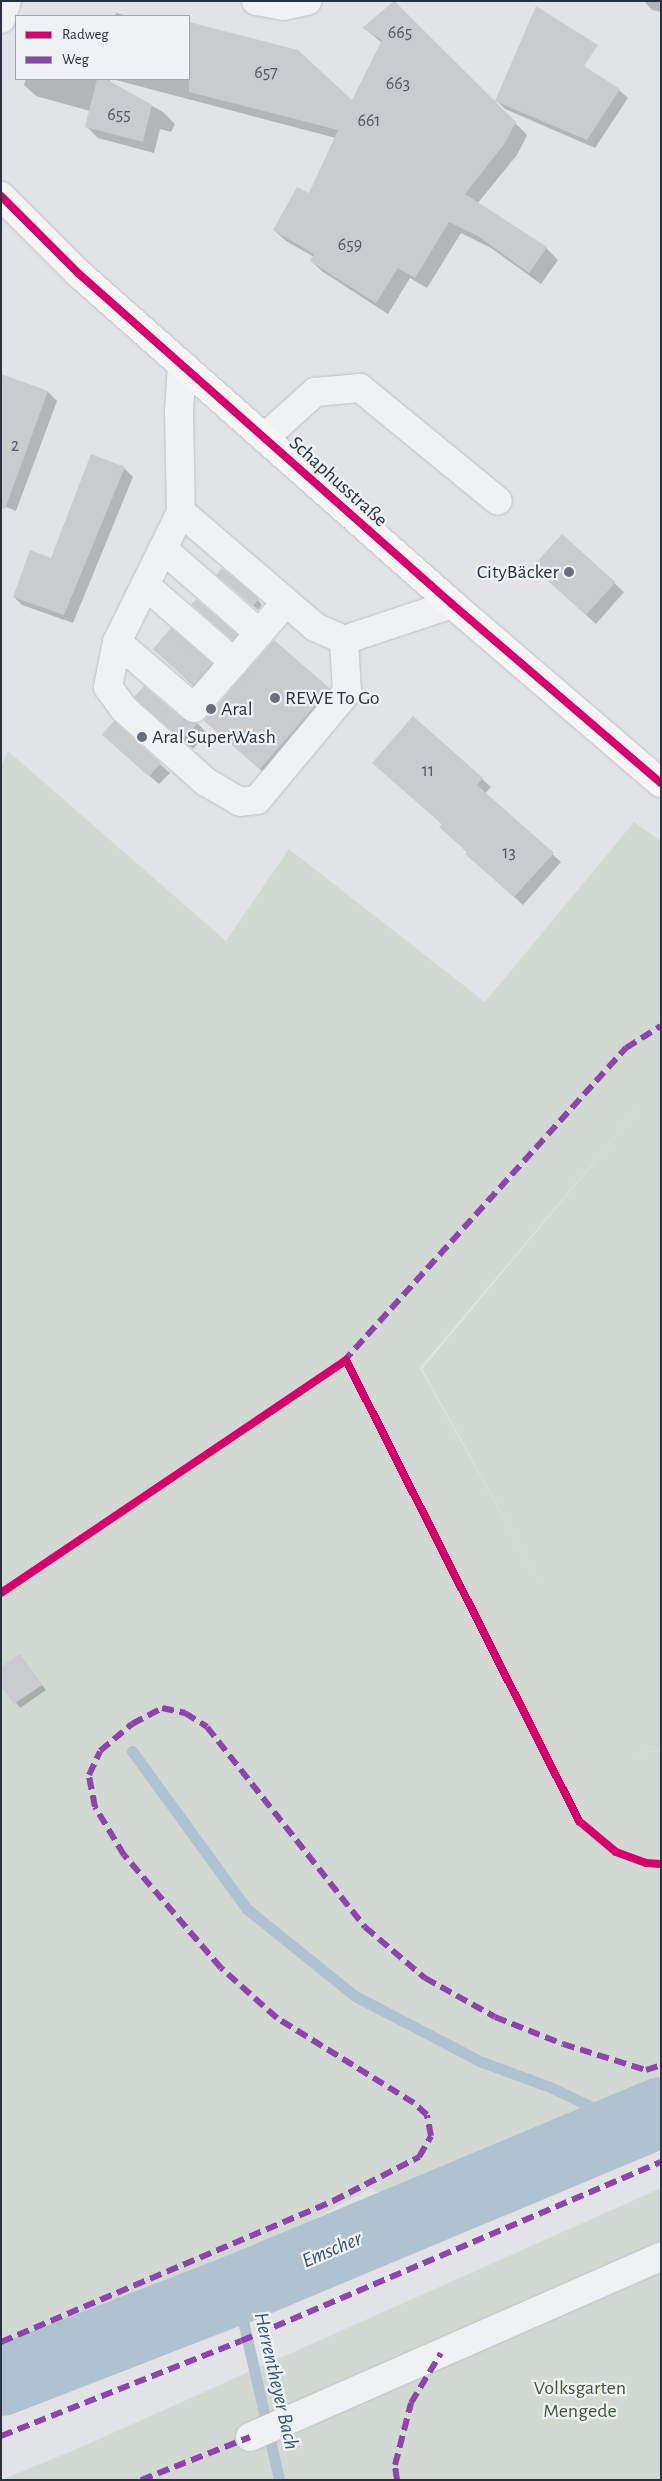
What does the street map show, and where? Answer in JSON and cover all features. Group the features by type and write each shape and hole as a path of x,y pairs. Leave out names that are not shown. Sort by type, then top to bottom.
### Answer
{"main road":[{"name":"Schaphusstraße","path":"1,196 78,273 182,366 452,604 661,783"}],"street":[{"path":"1,19 7,1"},
{"path":"256,1 283,6 308,1"},
{"path":"182,366 181,512 117,642 108,687 124,709 206,782 240,802 257,800 347,692 344,640"},
{"path":"264,438 315,392 360,388 498,501"},
{"path":"181,512 315,627 344,640 452,604"},
{"path":"163,550 259,633"},
{"path":"145,585 234,662"},
{"path":"117,642 194,708 286,602"},
{"path":"250,2437 661,2257"}],"green space":[{"path":"8,751 226,941 289,849 485,1002 634,822 661,841 661,1750 634,1753 661,1751 661,2092 401,2209 371,2188 234,2262 1,2344 1,767","holes":["642,1105 422,1369 544,1590 420,1368"]},
{"name":"Volksgarten Mengede","path":"661,2188 661,2480 1,2480 72,2451"}],"building":[{"path":"394,1 516,122 505,143 465,194 547,247 529,273 478,236 449,222 415,278 398,268 376,303 310,261 314,254 273,230 297,187 309,193 338,130 189,92 190,22 298,50 352,100 382,40 362,28"},
{"path":"536,6 598,45 584,66 620,89 587,140 495,101"},
{"path":"97,80 108,80 152,105 143,142 85,127"},
{"path":"1,374 48,391 5,509 1,508"},
{"path":"91,454 125,467 64,615 13,597 30,550 51,558"},
{"path":"562,534 616,582 586,615 533,567"},
{"path":"222,568 259,599 253,606 216,575"},
{"path":"196,599 238,635 233,640 191,604"},
{"path":"171,628 213,664 194,685 153,649"},
{"name":"REWE To Go","path":"274,640 330,689 260,769 204,721"},
{"path":"144,686 184,720 198,723 182,740 134,697"},
{"path":"413,716 483,778 477,785 554,853 514,897 465,854 467,852 439,827 442,824 372,763"},
{"path":"114,721 161,763 149,777 102,734"},
{"path":"20,1654 42,1685 14,1704 1,1686 1,1667"}],"waterway":[{"path":"132,1751 247,1909 355,1996 482,2062 550,2087 632,2126"},
{"name":"Emscher","path":"1,2381 236,2290 661,2112"},
{"name":"Herrentheyer Bach","path":"236,2290 279,2480"}],"marked path":[{"path":"343,1362 626,1048 661,1026"},
{"path":"1,2342 333,2201 419,2157 431,2136 427,2115 414,2103 277,2018 221,1968 124,1855 95,1807 89,1775 100,1751 132,1724 162,1708 185,1713 207,1727 365,1927 425,1978 495,2017 563,2044 646,2070 661,2065"},
{"path":"1,2436 241,2341 661,2162"},
{"path":"397,2480 395,2465 411,2403 441,2353"},
{"path":"141,2480 250,2437"}],"cycle path":[{"path":"1,196 78,273 452,604 661,783"},
{"path":"1,1593 346,1360 579,1821 616,1852 646,1863 661,1864"}],"place":[{"name":"CityBäcker","path":"569,572"},
{"name":"REWE To Go","path":"275,698"},
{"name":"Aral","path":"211,709"},
{"name":"Aral SuperWash","path":"142,737"}]}
